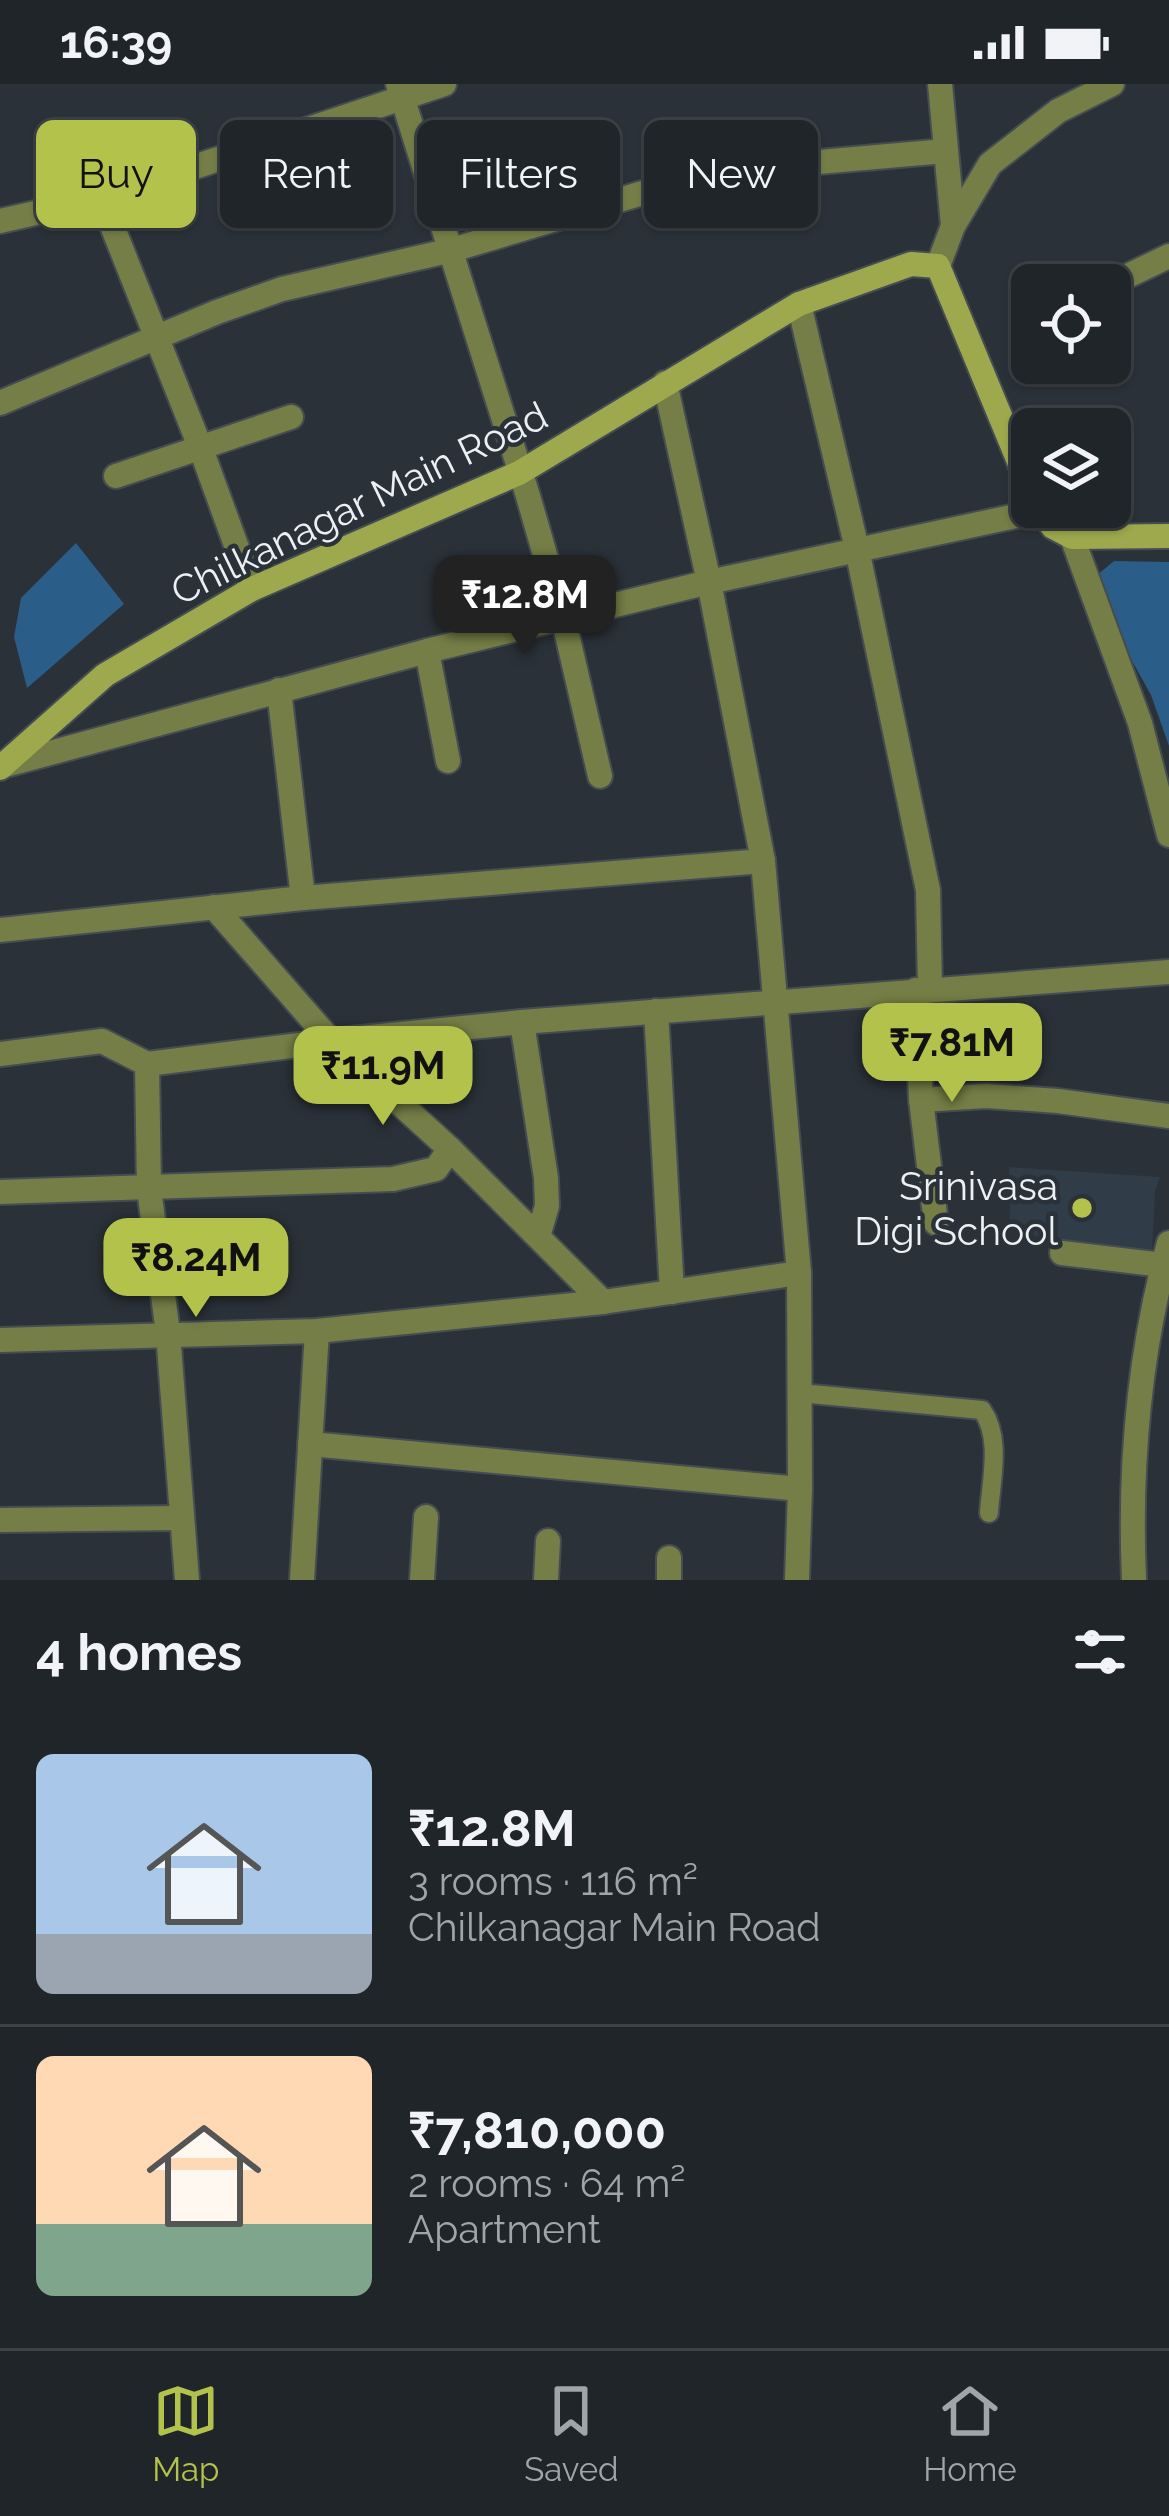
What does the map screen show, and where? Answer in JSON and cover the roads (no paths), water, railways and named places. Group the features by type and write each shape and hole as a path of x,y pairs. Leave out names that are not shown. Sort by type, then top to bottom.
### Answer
{"main road":[{"name":"Chilkanagar Main Road","path":"1,767 105,675 252,589 520,473 799,304 911,264 938,266"},
{"path":"938,266 1011,443"},
{"path":"1055,528 1072,537 1169,536"}],"street":[{"path":"196,164 400,91 444,84"},
{"path":"940,84 953,226"},
{"path":"938,266 953,226 990,164 1078,92 1112,84"},
{"path":"400,91 563,617 600,776"},
{"path":"0,403 282,289 452,250 716,171 945,151"},
{"path":"0,220 36,212"},
{"path":"112,228 252,589"},
{"path":"1131,274 1169,256"},
{"path":"799,304 857,549 928,890 921,1100 936,1223"},
{"path":"665,383 710,582 763,861 799,1274 796,1580"},
{"path":"116,476 291,417"},
{"path":"1,767 427,651 1011,510"},
{"path":"1072,537 1139,723 1169,836"},
{"path":"427,651 448,761"},
{"path":"279,690 303,898"},
{"path":"0,930 303,898 763,861"},
{"path":"214,907 331,1041 451,1149 603,1303"},
{"path":"0,1054 101,1041 147,1064 521,1022 1169,972"},
{"path":"656,1010 672,1292"},
{"path":"521,1022 546,1178 547,1206 538,1236"},
{"path":"147,1064 148,1189 168,1333 187,1580"},
{"path":"921,1100 1022,1098 1169,1116"},
{"path":"0,1192 393,1179 436,1169 451,1149"},
{"path":"1062,1253 1166,1254 1151,1313 1138,1400 1131,1514 1134,1580"},
{"path":"0,1340 317,1331 603,1303 799,1274"},
{"path":"302,1580 317,1331"},
{"path":"310,1444 800,1489"},
{"path":"422,1580 426,1517"},
{"path":"0,1520 181,1518"},
{"path":"546,1580 548,1541"}],"lane":[{"path":"800,1393 982,1410 994,1435 989,1513"}],"place":[{"name":"Srinivasa Digi School","path":"1082,1208"}]}
